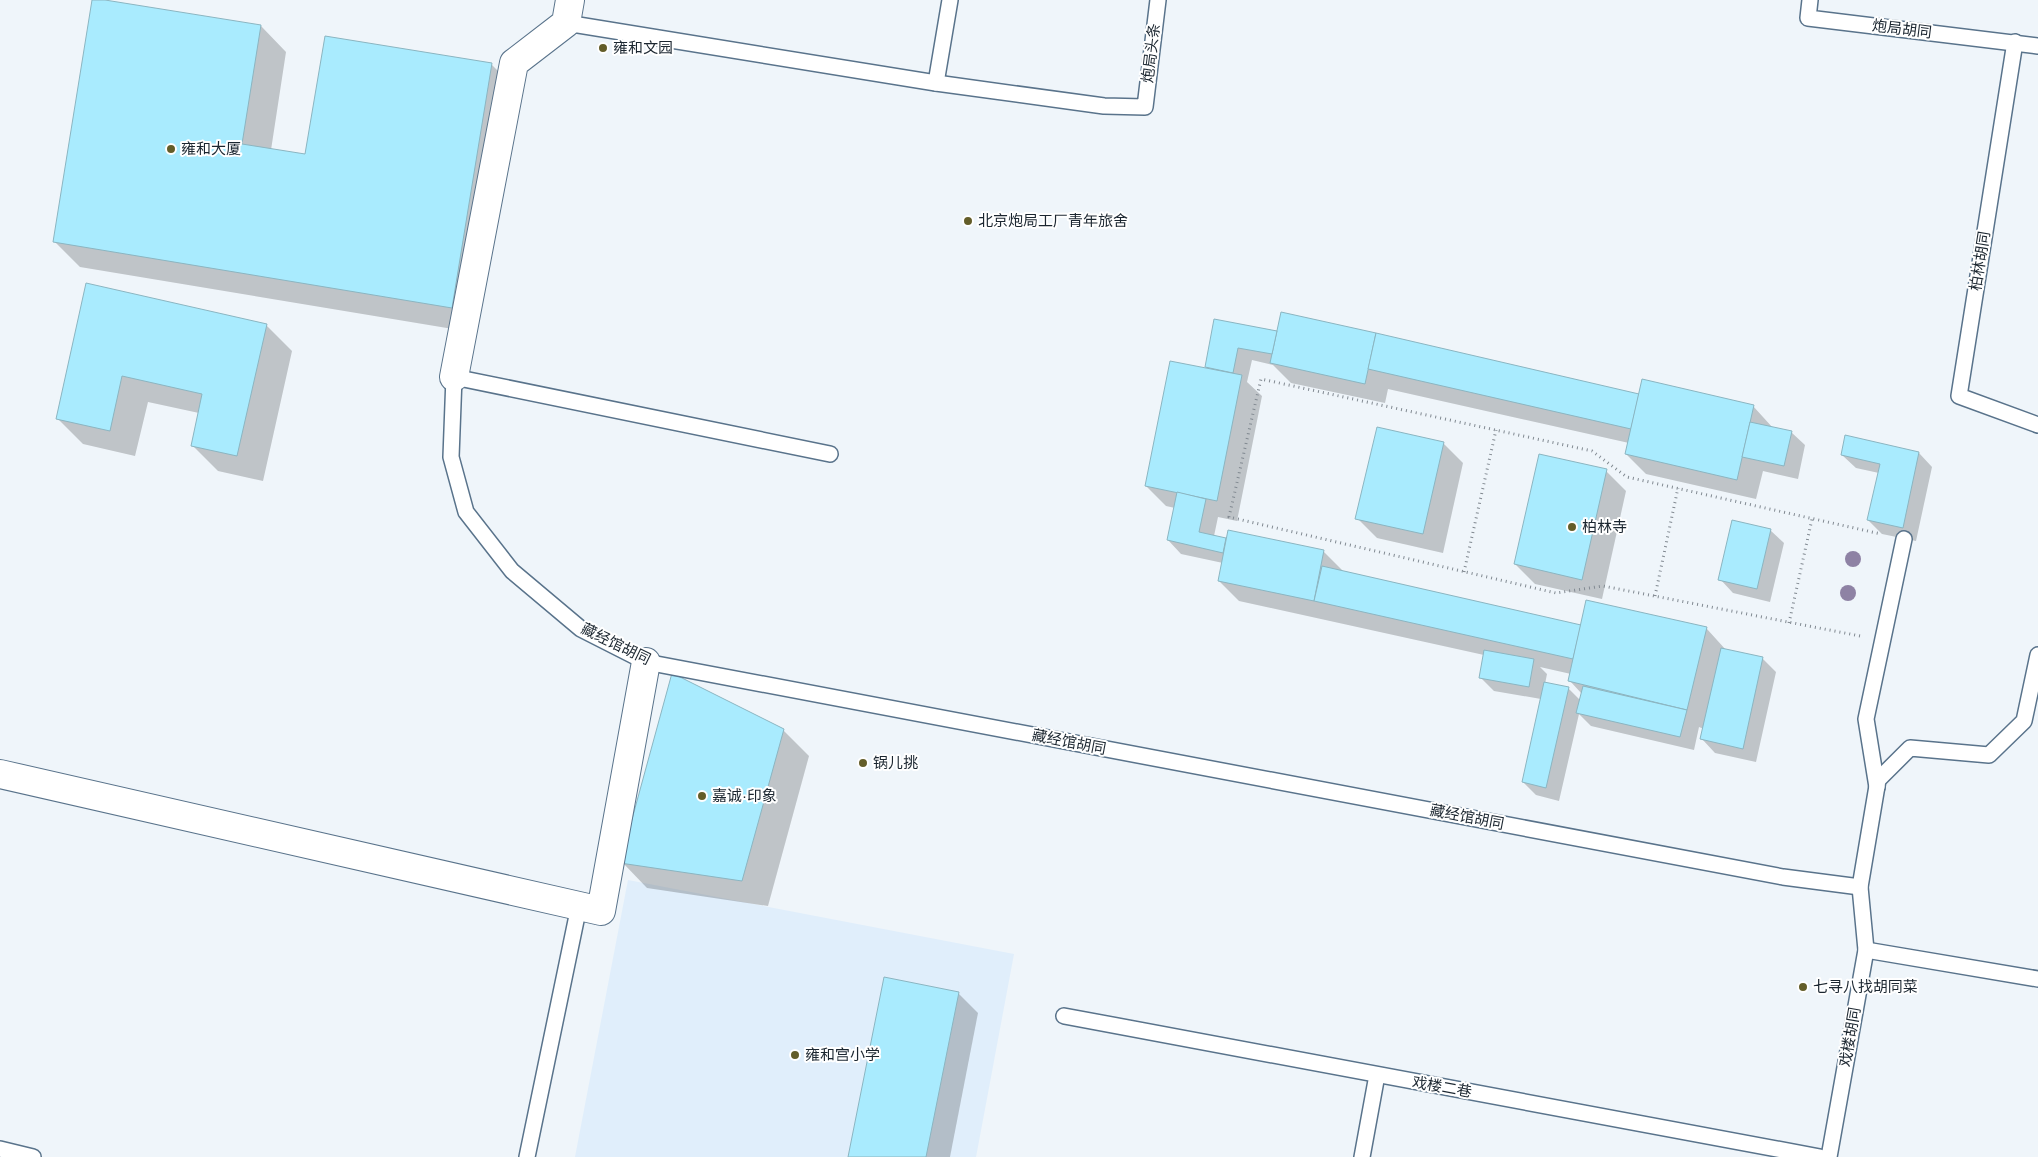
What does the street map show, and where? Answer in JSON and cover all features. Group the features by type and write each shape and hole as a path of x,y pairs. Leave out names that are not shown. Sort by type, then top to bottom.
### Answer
{"street":[{"path":"454,377 514,63 568,12"},
{"path":"0,774 601,911 646,662"}],"lane":[{"path":"568,12 936,83 950,0"},
{"name":"炮局头条","path":"936,83 1104,106 1145,107 1158,0"},
{"name":"炮局胡同","path":"1810,0 1808,18 2015,42"},
{"path":"2015,42 2038,46"},
{"name":"柏林胡同","path":"2015,42 1959,396 2038,425"},
{"path":"454,377 830,454"},
{"name":"藏经馆胡同","path":"454,377 451,457 466,512 512,571 573,622 646,662 1783,877 1860,887"},
{"path":"1877,787 1866,719 1904,539"},
{"path":"1877,787 1878,780 1910,748 1989,755 2024,721 2038,655"},
{"name":"戏楼胡同","path":"1829,1157 1866,950 1860,887 1877,787"},
{"path":"527,1157 579,906"},
{"path":"1866,950 2038,979"},
{"name":"戏楼二巷","path":"1064,1016 1820,1157"},
{"path":"1362,1157 1377,1075"},
{"path":"0,1149 33,1157"}],"path":[{"path":"1882,640 1604,586 1556,593 1229,517 1260,380 1592,451 1627,477 1904,539"},
{"path":"1464,572 1496,430"},
{"path":"1655,596 1678,488"},
{"path":"1790,622 1812,518"}],"shaded area":[{"name":"雍和宫小学","path":"628,880 1014,954 976,1157 575,1157"}],"building":[{"name":"雍和大厦","path":"92,0 105,0 261,25 242,144 305,154 325,36 492,63 452,308 53,242"},
{"path":"86,283 267,324 237,456 191,446 202,394 122,376 110,431 56,419"},
{"path":"1281,312 1376,333 1365,384 1270,363"},
{"path":"1214,319 1277,331 1272,354 1238,348 1233,373 1205,367"},
{"path":"1376,333 1639,394 1631,429 1368,369"},
{"path":"1170,361 1242,375 1217,501 1145,486"},
{"path":"1642,379 1754,405 1737,480 1625,454"},
{"path":"1750,422 1792,431 1784,466 1742,457"},
{"path":"1377,427 1444,442 1423,534 1355,519"},
{"path":"1845,435 1919,452 1903,528 1867,520 1880,464 1841,455"},
{"path":"1539,454 1607,469 1582,580 1514,564"},
{"path":"1177,492 1206,499 1199,532 1226,538 1223,553 1167,540"},
{"path":"1732,520 1771,529 1757,589 1718,580"},
{"path":"1228,530 1324,550 1314,601 1218,581"},
{"path":"1322,566 1581,625 1573,659 1314,601"},
{"path":"1586,600 1707,627 1687,710 1568,681"},
{"path":"1721,648 1763,657 1743,749 1700,739"},
{"path":"1484,650 1534,659 1529,687 1479,678"},
{"name":"嘉诚·印象","path":"672,673 784,729 742,881 620,863"},
{"path":"1544,682 1569,687 1546,788 1522,782"},
{"path":"1583,686 1687,710 1680,737 1576,713"},
{"path":"884,977 959,992 926,1157 848,1157"}],"place":[{"name":"雍和文园","path":"603,48"},
{"name":"雍和大厦","path":"171,149"},
{"name":"北京炮局工厂青年旅舍","path":"968,221"},
{"name":"柏林寺","path":"1572,527"},
{"name":"锅儿挑","path":"863,763"},
{"name":"嘉诚·印象","path":"702,796"},
{"name":"七寻八找胡同菜","path":"1803,987"},
{"name":"雍和宫小学","path":"795,1055"}]}
